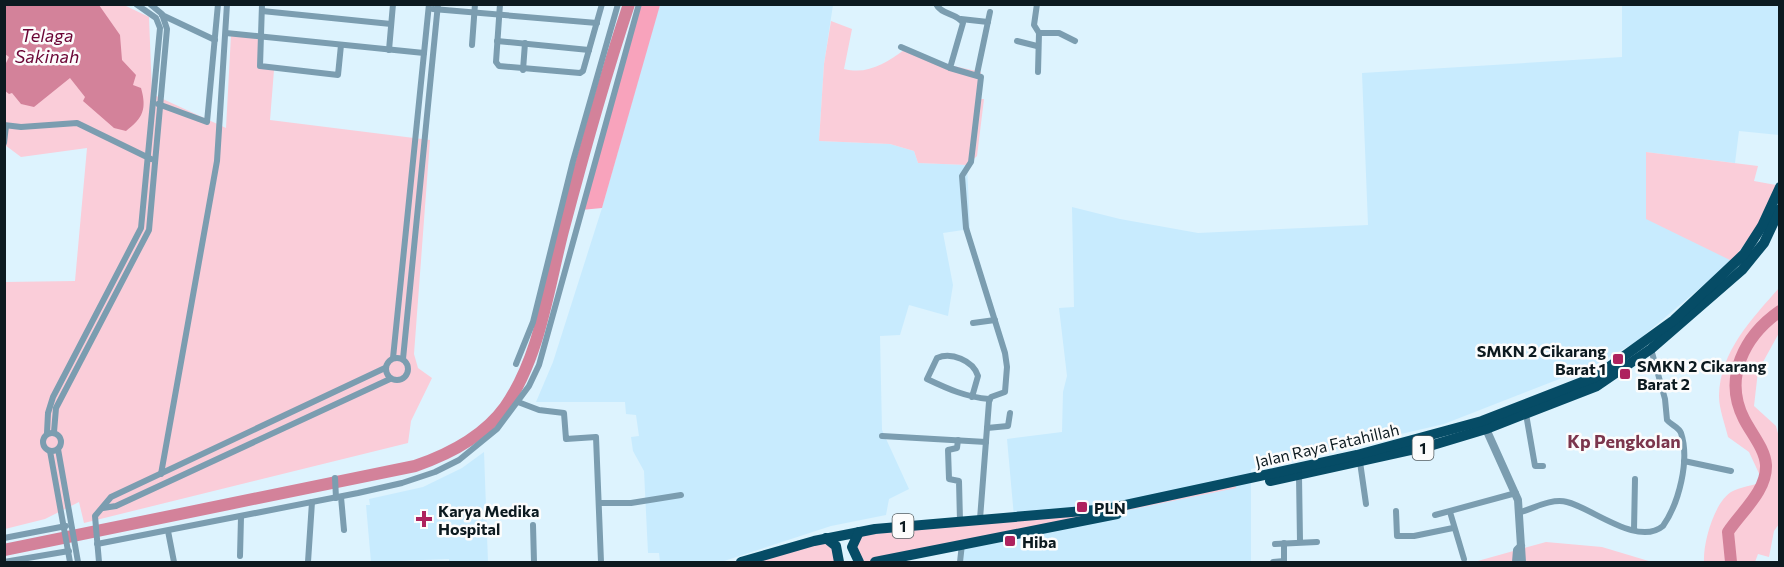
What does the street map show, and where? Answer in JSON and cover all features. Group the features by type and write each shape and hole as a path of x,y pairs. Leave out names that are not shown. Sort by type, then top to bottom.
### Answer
{"highway":[{"name":"Jalan Raya Fatahillah","path":"875,562 1042,530 1438,435 1482,421 1595,377 1674,320 1733,265 1754,241 1779,187"},
{"name":"Jalan Raya Fatahillah","path":"826,538 960,521 1107,509 1235,485 1299,476 1433,445 1486,429 1597,386 1651,349 1742,270 1764,243 1779,209"},
{"path":"859,532 852,547 859,562"},
{"path":"826,538 836,546 839,562"},
{"name":"1","path":"741,562 826,538"}],"street":[{"path":"136,4 215,40"},
{"path":"78,562 58,449 61,441 50,433 48,413 53,397 141,228 167,29 150,4"},
{"path":"156,103 207,122 218,4"},
{"path":"161,474 217,161 226,4"},
{"path":"389,50 393,4"},
{"path":"472,45 475,4"},
{"path":"500,4 496,64 523,70 582,73 602,4"},
{"path":"516,364 533,322 573,161 618,4"},
{"path":"97,541 168,531 402,483 447,466 469,453 497,429 535,375 544,350 639,4"},
{"path":"936,4 941,11 961,19 988,22"},
{"path":"1037,4 1034,25 1039,33 1038,72"},
{"path":"99,562 96,513 111,497 385,368 393,358 429,7 597,23"},
{"path":"102,508 116,506 390,379 403,379 407,374 409,369 403,358 437,7"},
{"path":"341,45 338,75 260,66 262,8 391,24"},
{"path":"977,74 990,12"},
{"path":"950,68 963,25 961,19"},
{"path":"226,33 424,53"},
{"path":"1039,33 1059,33 1075,41"},
{"path":"497,41 589,50"},
{"path":"1017,41 1037,46"},
{"path":"523,70 525,43"},
{"path":"901,47 950,68 977,74 981,79 971,162 962,173 963,206 966,228 1006,360 1007,389 989,399 972,397 949,390 927,378 937,358 951,356 971,364 978,376 972,397"},
{"path":"4,143 5,125 21,127 73,122 151,159"},
{"path":"58,449 51,451 43,446 42,441 50,433 56,408 149,230 151,159"},
{"path":"141,228 149,230"},
{"path":"973,323 995,321"},
{"path":"1521,512 1551,502 1567,502 1609,522 1634,530 1651,532 1663,526 1681,482 1684,461 1681,433 1667,420 1665,399 1651,349"},
{"path":"393,358 403,358"},
{"path":"385,368 390,379"},
{"path":"980,519 989,399"},
{"path":"518,402 539,410 564,413 566,439 596,437 601,562"},
{"path":"987,428 1006,427 1010,413"},
{"path":"1526,414 1535,466 1543,466"},
{"path":"1486,429 1516,493 1521,512 1522,562"},
{"path":"882,436 986,442"},
{"path":"958,440 957,448 948,450 947,473 949,479 959,481 960,521"},
{"path":"51,451 70,562"},
{"path":"1684,461 1731,471"},
{"path":"1360,462 1366,504"},
{"path":"1299,476 1300,542"},
{"path":"335,479 344,530"},
{"path":"1634,530 1635,479"},
{"path":"1435,515 1516,493"},
{"path":"600,503 631,504 681,495"},
{"path":"308,562 312,502"},
{"path":"1396,511 1396,536 1414,536 1453,528"},
{"path":"1450,512 1464,560"},
{"path":"240,556 241,517"},
{"path":"533,525 534,562"},
{"path":"4,538 72,526"},
{"path":"168,531 174,562"},
{"path":"1275,544 1317,542"},
{"path":"1273,562 1284,562 1284,543"},
{"path":"960,562 962,544"},
{"path":"4,562 75,547"},
{"path":"1516,562 1520,549"}],"shaded area":[{"path":"5,4 124,5 149,17 152,94 226,128 231,35 260,39 258,68 274,70 270,120 430,140 414,354 418,368 432,378 411,421 408,443 84,523 79,502 45,519 5,529 5,282 75,281 87,148 21,157 5,145"},
{"path":"640,5 660,5 602,208 581,210"},
{"path":"659,5 833,5 824,64 819,141 890,144 914,151 918,163 967,165 970,229 943,233 953,285 948,316 909,305 900,335 880,336 882,430 909,489 889,499 886,515 831,526 721,562 660,562 659,553 648,553 644,471 633,451 631,437 639,436 636,415 626,414 625,402 536,402 553,362 602,208"},
{"path":"1622,5 1779,5 1779,135 1739,131 1735,163 1646,152 1732,261 1636,342 1593,366 1444,424 1251,469 1251,562 960,562 960,550 1016,539 1007,439 1062,432 1063,392 1067,376 1059,308 1074,307 1072,207 1120,219 1198,233 1368,225 1362,73 1622,57"},
{"path":"831,21 852,29 844,69 861,70 876,67 904,50 940,63 981,72 978,99 984,99 977,156 967,165 918,163 914,151 890,144 819,141 824,64"},
{"path":"1646,152 1758,166 1754,181 1776,185 1757,227 1732,261 1646,219"},
{"path":"1779,288 1779,333 1758,371 1754,406 1776,426 1779,437 1779,524 1774,531 1769,557 1758,554 1755,562 1704,562 1705,545 1719,505 1731,492 1763,482 1749,452 1728,437 1719,396 1725,364 1731,350 1748,324"},
{"name":"Karya Medika Hospital","path":"484,452 488,562 449,562 449,559 371,562 366,505 370,505 369,499 423,487 462,468"},
{"path":"1235,481 1236,488 875,562 859,562 856,536 1082,512"},
{"path":"826,538 839,562 741,562"},
{"path":"1546,542 1602,547 1652,562 1474,562"}],"water":[{"name":"Telaga Sakinah","path":"6,4 99,5 120,35 122,60 136,75 133,85 141,88 144,102 142,113 136,122 126,131 114,128 83,101 85,97 70,78 34,107 21,104 12,93 9,94 4,90 5,65 9,57 5,54"}],"waterway":[{"path":"4,550 415,466 452,450 487,427 505,407 517,387 535,345 586,146 629,4"},
{"path":"1731,562 1728,532 1758,492 1765,475 1766,465 1760,447 1738,404 1737,373 1747,345 1767,321 1780,311"}],"place":[{"name":"SMKN 2 Cikarang Barat 1","path":"1618,359"},
{"name":"SMKN 2 Cikarang Barat 2","path":"1625,374"},
{"name":"PLN","path":"1082,507"},
{"name":"Karya Medika Hospital","path":"424,519"},
{"name":"Hiba","path":"1010,541"}],"district":[{"name":"Kp Pengkolan","path":"1624,441"}]}
